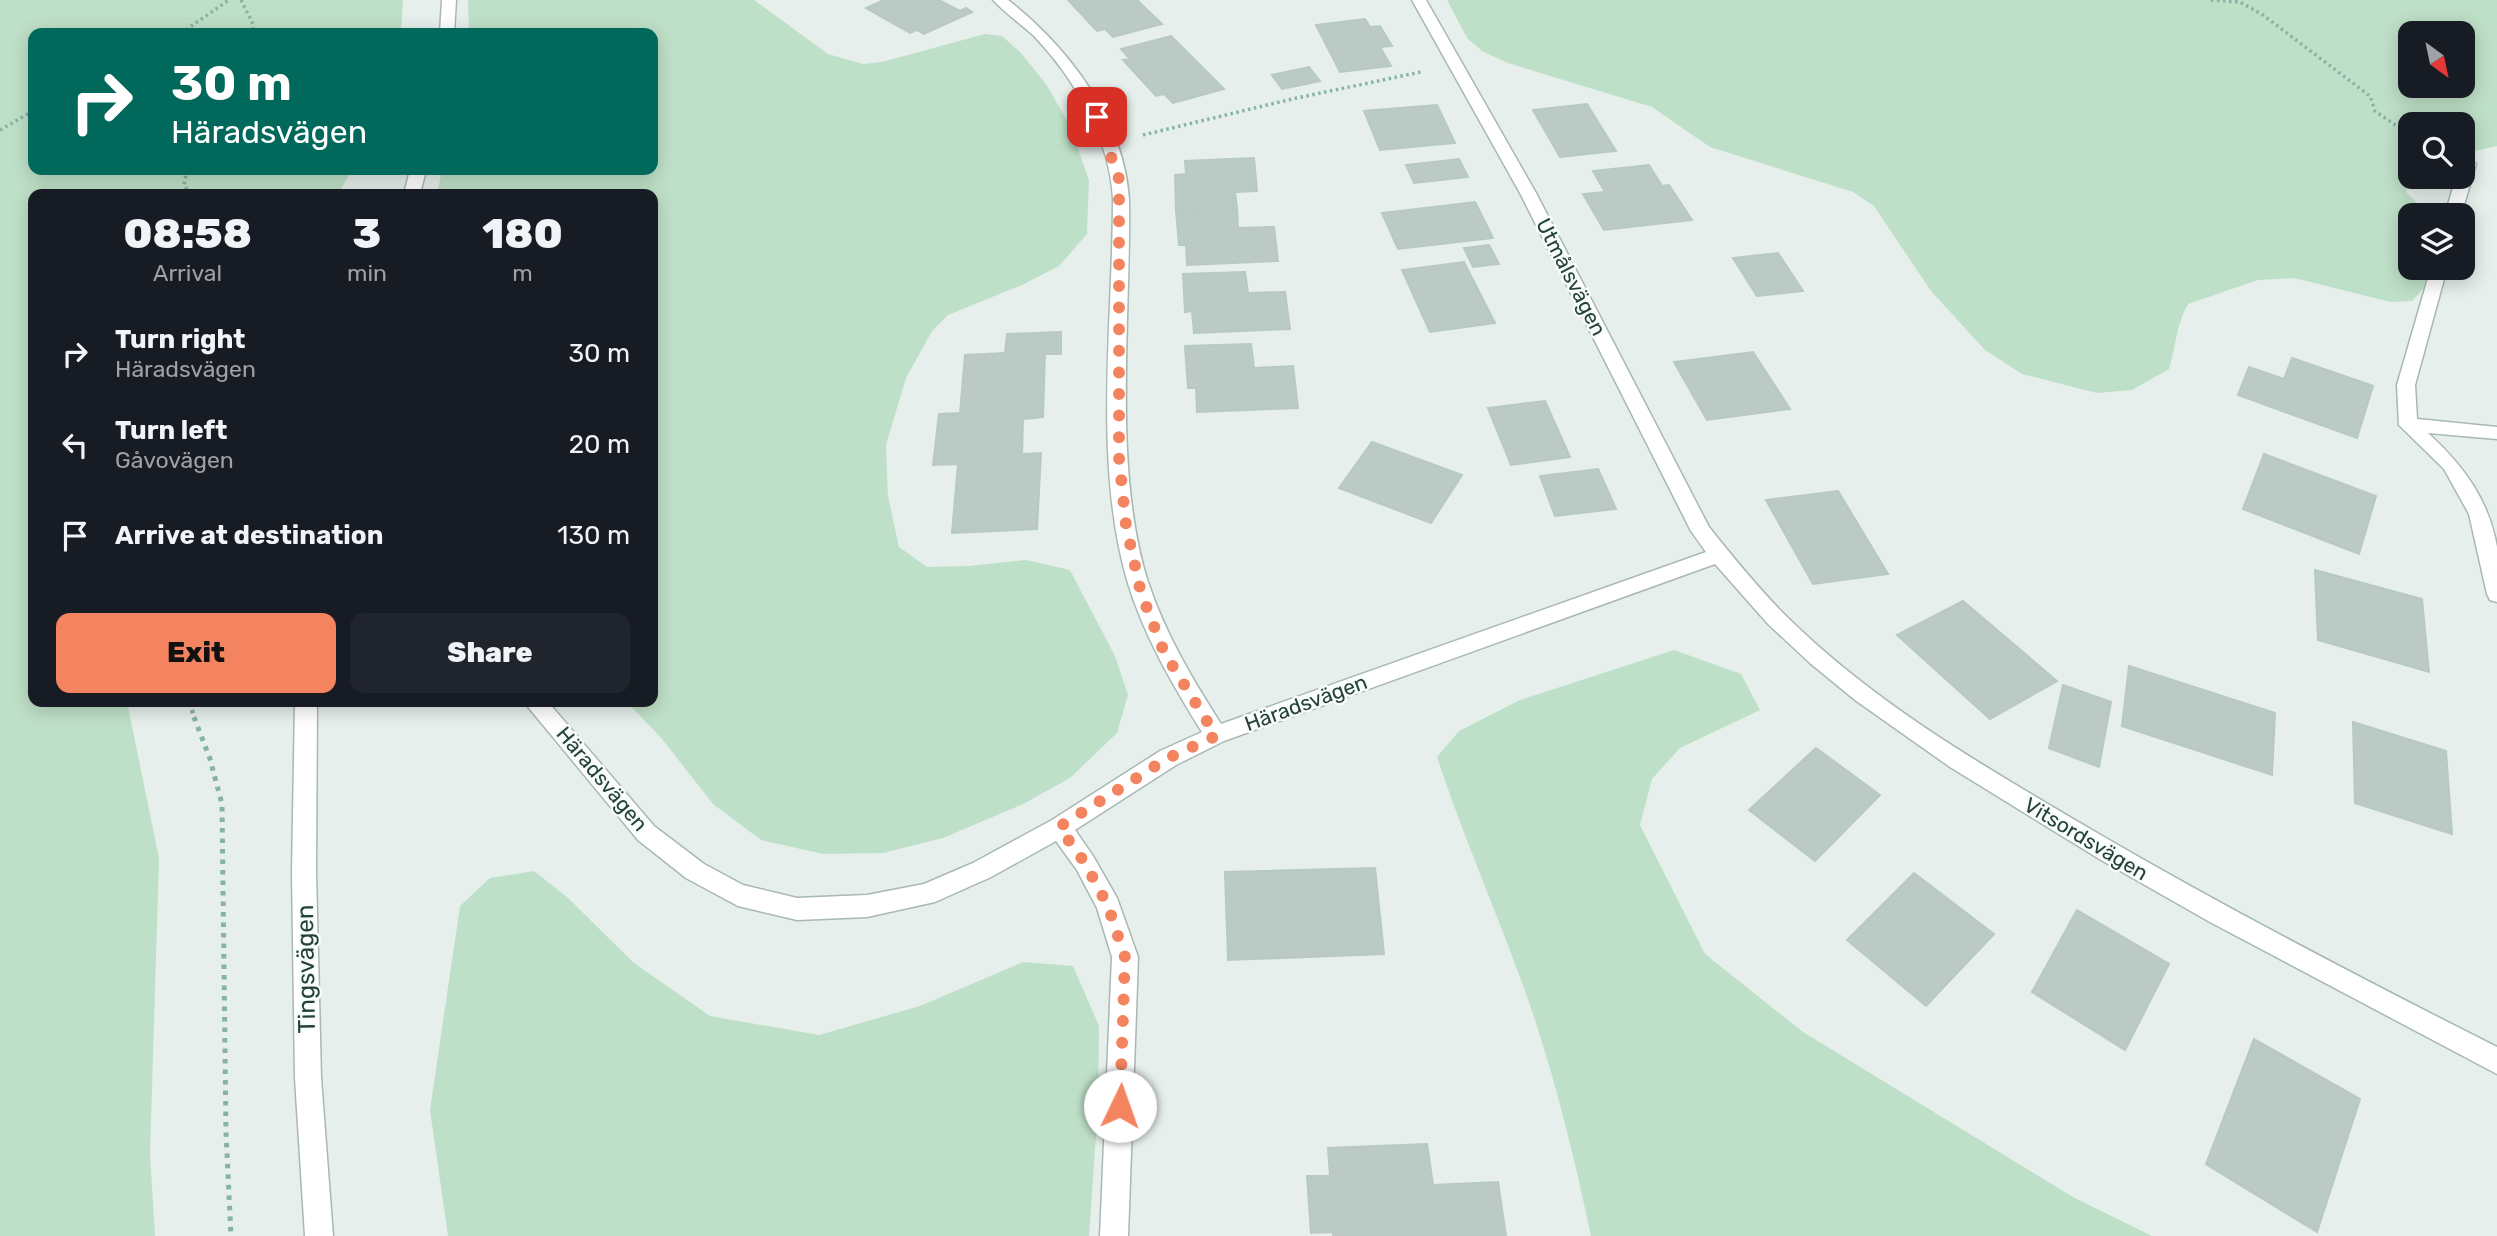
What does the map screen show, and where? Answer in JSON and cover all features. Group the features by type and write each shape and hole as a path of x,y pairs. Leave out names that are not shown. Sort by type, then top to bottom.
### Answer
{"street":[{"path":"447,28 449,0"},
{"path":"1000,0 1041,34 1068,70 1097,117 1119,179 1119,458 1126,525 1141,593 1164,652 1216,736"},
{"name":"Utmålsvägen","path":"1419,0 1528,193 1701,531 1718,555"},
{"path":"2436,280 2406,385 2408,425 2451,466 2479,514 2497,594"},
{"path":"2408,425 2497,433"},
{"name":"Häradsvägen","path":"539,707 646,833 695,871 738,895 797,909 867,906 926,894 982,870 1059,827 1168,758 1216,736 1718,555"},
{"name":"Vitsordsvägen","path":"1718,555 1785,628 1864,693 1933,744 2167,888 2497,1061"},
{"name":"Tingsvägen","path":"306,707 304,872 308,1078 319,1236"},
{"path":"1059,827 1085,863 1108,906 1125,957 1114,1236"}],"path":[{"path":"188,28 229,0"},
{"path":"241,0 253,28"},
{"path":"2211,0 2240,2 2263,15 2370,96 2375,111 2398,127"},
{"path":"1108,144 1292,99 1457,67"},
{"path":"0,130 28,114"},
{"path":"190,707 210,759 222,804 226,1133 231,1236"}],"green space":[{"path":"0,0 403,0 401,28 28,28 28,175 349,175 341,189 28,189 28,707 128,707 159,858 150,1154 155,1236 0,1236"},
{"path":"468,0 754,0 828,54 863,64 882,62 985,34 1002,36 1020,52 1046,84 1069,124 1089,180 1087,234 1059,266 1022,285 948,315 932,331 906,378 886,445 888,496 899,547 927,567 1026,560 1070,570 1115,656 1128,695 1117,733 1070,778 1023,804 943,838 883,853 823,854 761,840 713,804 662,739 632,707 658,707 658,189 438,189 441,175 658,175 658,28 469,28"},
{"path":"1447,0 2497,0 2497,146 2475,151 2475,112 2398,112 2398,189 2407,189 2406,192 2417,203 2398,203 2398,280 2426,280 2423,289 2412,301 2390,302 2294,278 2258,280 2188,304 2169,369 2132,390 2097,393 2022,374 1985,350 1931,291 1874,206 1853,192 1710,147 1652,107 1508,63 1482,51 1467,38"},
{"path":"1674,650 1741,674 1760,710 1680,748 1652,779 1640,825 1705,954 1803,1032 2073,1197 2152,1236 1591,1236 1564,1121 1540,1036 1437,757 1459,731 1520,700"},
{"path":"534,871 567,897 634,963 710,1016 819,1035 920,1006 1023,962 1073,966 1099,1026 1098,1107 1089,1236 448,1236 430,1110 460,906 490,878"}],"building":[{"path":"884,0 939,0 960,11 966,8 972,12 924,34 917,30 910,33 866,8"},
{"path":"1068,0 1137,0 1162,24 1113,37 1105,29 1097,31"},
{"path":"1365,19 1370,27 1380,26 1392,46 1380,47 1391,66 1340,72 1316,25"},
{"path":"1171,36 1224,89 1173,103 1164,94 1156,96 1123,60 1130,59 1121,49"},
{"path":"1309,67 1320,81 1282,89 1272,75"},
{"path":"1587,104 1616,151 1560,157 1533,110"},
{"path":"1437,105 1455,143 1380,150 1364,111"},
{"path":"1254,158 1257,191 1235,192 1237,208 1176,211 1175,175 1186,174 1185,161"},
{"path":"1459,159 1468,177 1414,183 1406,165"},
{"path":"1649,165 1662,186 1669,185 1692,220 1604,230 1583,194 1605,192 1593,171"},
{"path":"1475,202 1493,238 1398,249 1382,213"},
{"path":"1237,208 1238,228 1274,227 1278,261 1187,265 1186,245 1179,245 1176,211"},
{"path":"1489,245 1499,264 1473,267 1464,248"},
{"path":"1778,253 1803,291 1757,296 1733,258"},
{"path":"1464,262 1495,323 1430,332 1402,270"},
{"path":"1245,272 1248,293 1285,292 1290,329 1194,333 1192,311 1185,312 1183,274"},
{"path":"1061,332 1061,354 1045,354 1043,417 1023,419 1022,454 1041,453 1037,529 952,533 958,464 933,465 939,414 960,413 965,355 1005,353 1007,334"},
{"path":"1251,344 1254,368 1293,366 1298,408 1197,412 1196,388 1188,388 1185,346"},
{"path":"1753,352 1790,409 1707,420 1674,362"},
{"path":"2292,358 2373,386 2357,438 2238,395 2249,367 2284,379"},
{"path":"1545,401 1570,457 1511,465 1488,408"},
{"path":"1372,442 1462,475 1431,523 1339,488"},
{"path":"2264,454 2376,496 2359,554 2243,509"},
{"path":"1598,469 1616,509 1555,516 1540,476"},
{"path":"1838,491 1888,574 1813,584 1766,500"},
{"path":"2315,570 2422,599 2429,672 2318,640"},
{"path":"1963,601 2057,681 1990,719 1897,635"},
{"path":"2129,666 2275,713 2272,775 2122,726"},
{"path":"2063,685 2111,702 2099,767 2049,748"},
{"path":"2353,722 2446,751 2452,834 2355,803"},
{"path":"1816,748 1880,795 1815,861 1749,810"},
{"path":"1375,868 1384,954 1228,960 1225,872"},
{"path":"1914,873 1994,934 1926,1006 1847,940"},
{"path":"2077,910 2169,964 2125,1050 2032,992"},
{"path":"2254,1039 2360,1099 2317,1232 2206,1164"},
{"path":"1427,1144 1433,1185 1498,1182 1506,1236 1333,1236 1333,1232 1311,1233 1307,1176 1330,1176 1328,1148"}],"route":[{"path":"1097,117 1119,179 1119,458 1126,525 1141,593 1164,652 1216,736 1168,758 1059,827 1085,863 1108,906 1125,957 1120,1106"}]}
